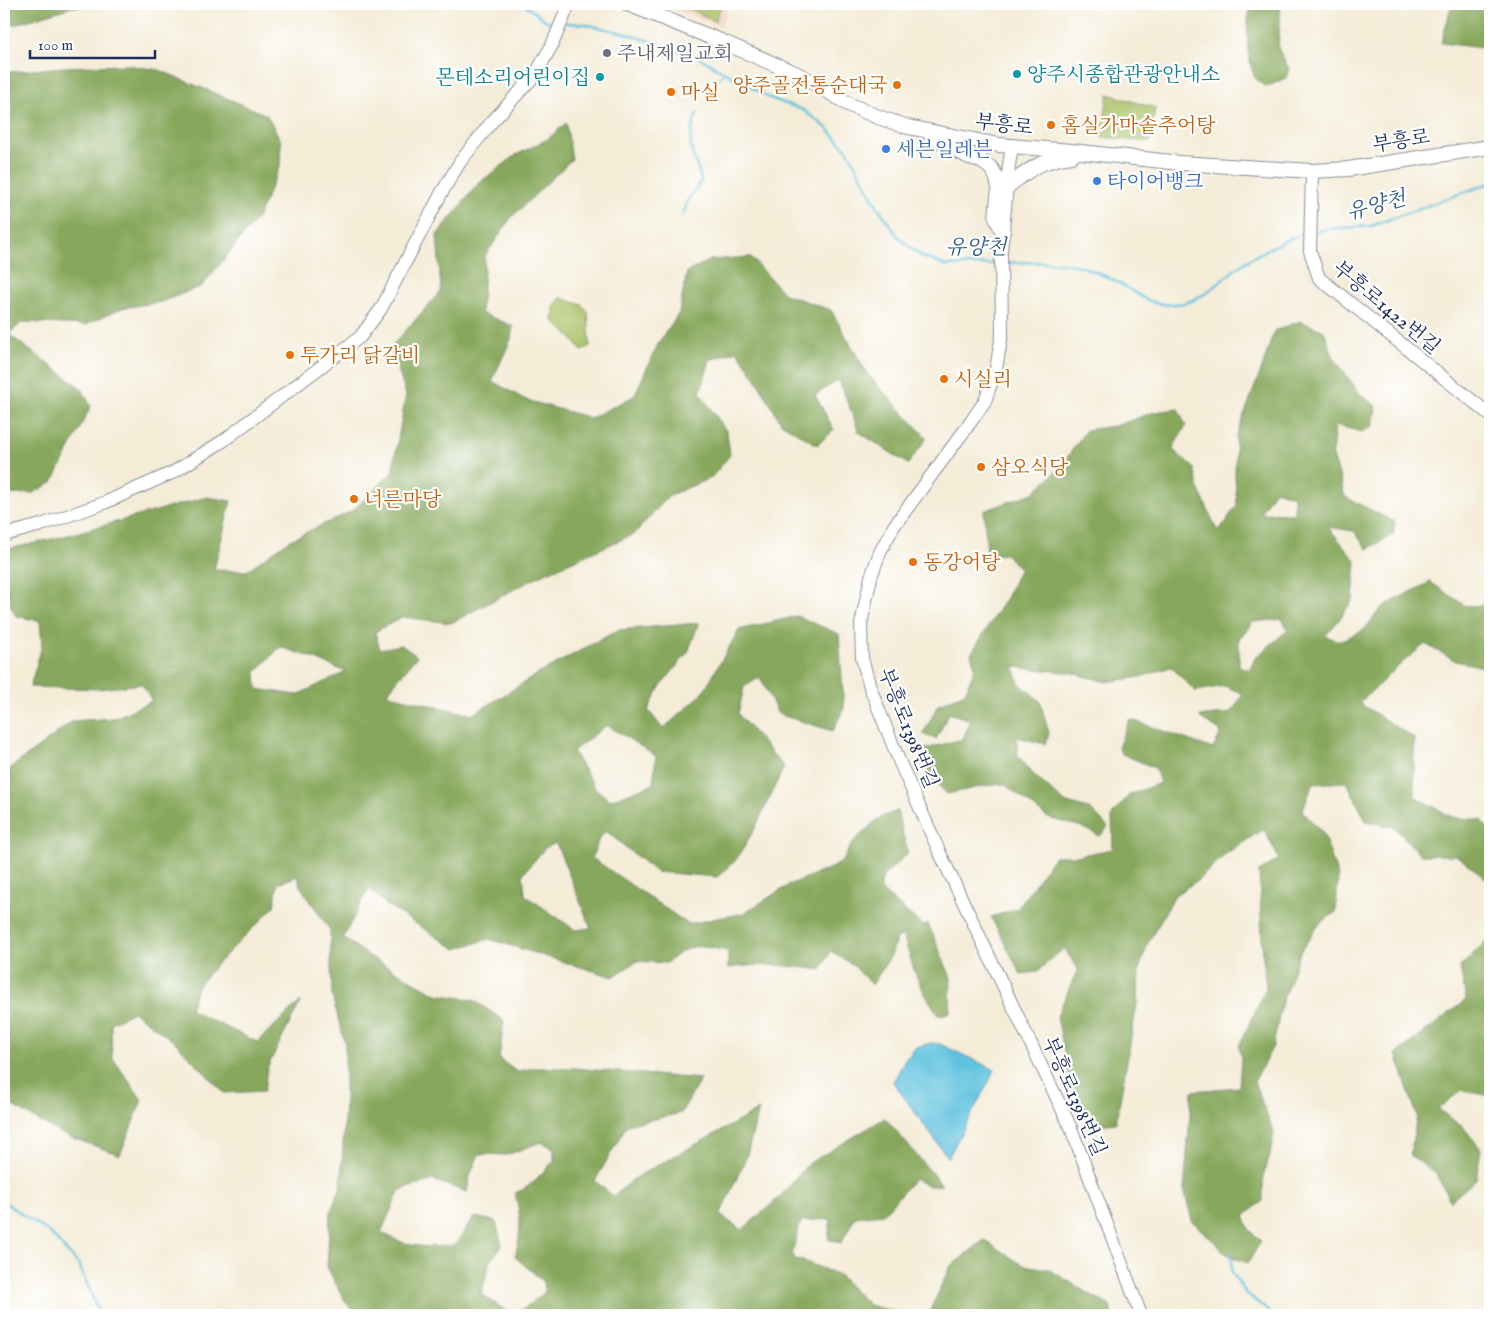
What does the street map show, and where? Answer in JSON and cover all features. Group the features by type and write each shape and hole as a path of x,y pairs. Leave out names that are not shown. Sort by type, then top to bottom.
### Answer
{"main road":[{"name":"부흥로","path":"628,4 724,42 797,74 848,104 878,117 947,136 1012,146 1180,163 1312,171 1348,169 1490,147"},
{"path":"922,130 945,145 980,160 991,168 996,176 999,187 996,218 1003,232"},
{"path":"1006,188 1040,162 1055,158 1094,154"}],"street":[{"path":"4,535 41,525 104,503 174,472 223,441 360,337 381,309 442,192 460,162 490,124 535,74 552,46 568,6"},
{"name":"부흥로1398번길","path":"1012,146 1006,188 1001,251 1001,346 996,369 988,395 970,424 894,526 880,552 870,577 861,624 862,658 870,687 900,763 939,851 1071,1128 1141,1315"},
{"name":"부흥로1422번길","path":"1312,171 1310,251 1319,278 1490,415"}],"shaded area":[{"path":"663,4 729,4 721,27"}],"green space":[{"path":"4,4 107,4 72,7 4,28"},
{"path":"680,4 722,4 715,21"},
{"path":"1243,4 1281,4 1278,48 1289,69 1286,78 1267,87 1256,78 1252,70 1248,44 1248,17 1250,10"},
{"path":"1452,4 1490,4 1490,49 1441,43"},
{"path":"127,65 159,70 267,115 281,141 280,166 258,217 202,286 161,302 122,308 86,325 23,322 8,334 81,388 91,406 53,482 33,493 4,495 4,71"},
{"path":"1108,94 1155,108 1150,142 1101,137"},
{"path":"566,123 572,159 511,218 485,256 481,313 513,326 511,339 492,381 526,400 591,418 634,396 659,342 679,313 687,272 710,260 751,257 784,294 831,310 868,375 927,438 908,464 859,432 839,380 815,395 834,430 817,445 781,423 755,377 737,351 710,360 700,393 727,432 730,455 711,478 670,495 634,534 541,575 451,623 402,617 375,632 380,649 401,645 417,656 386,694 472,715 541,672 618,630 699,623 688,652 660,687 648,710 663,729 702,694 739,630 797,616 839,634 844,708 833,731 778,714 760,677 744,687 738,714 784,767 754,830 736,860 717,877 656,872 606,831 599,839 592,858 688,924 744,913 789,885 833,867 843,861 852,843 879,818 897,811 908,853 883,876 880,889 923,926 928,923 951,978 950,1012 939,1016 925,994 915,973 903,935 896,939 892,954 872,985 853,965 831,951 821,970 774,965 728,968 728,951 702,947 689,948 682,951 667,963 637,961 613,977 489,939 456,949 385,904 369,888 343,938 374,959 436,994 474,1000 504,1021 499,1059 517,1072 532,1068 573,1068 701,1079 681,1113 627,1125 595,1181 613,1196 638,1176 759,1110 746,1158 720,1215 742,1230 781,1196 808,1164 885,1118 942,1185 930,1186 914,1179 883,1214 855,1217 841,1243 828,1239 831,1219 801,1221 792,1253 797,1262 798,1259 839,1275 869,1305 908,1315 356,1315 344,1299 327,1267 330,1213 341,1186 345,1102 345,1044 332,996 330,930 300,886 298,876 278,883 274,907 215,966 197,987 190,1010 257,1042 301,1001 267,1068 264,1091 224,1093 176,1043 134,1012 111,1023 112,1057 142,1100 120,1155 62,1134 4,1101 4,773 73,721 114,718 152,701 142,684 99,689 30,687 42,646 40,621 16,616 4,593 4,550 61,537 207,497 231,501 214,570 246,571 290,540 352,511 392,473 406,395 391,347 441,291 437,235 479,183 516,155 548,139","holes":["280,647 311,657 346,672 297,695 257,689 256,672","607,725 656,756 653,784 610,800 595,788 573,751","556,843 591,928 575,930 525,895 523,874 545,848","541,1142 554,1148 554,1161 531,1184 515,1193 520,1225 515,1257 543,1281 545,1292 525,1308 508,1312 481,1294 490,1261 502,1246 496,1221 474,1217 454,1246 416,1246 400,1242 381,1232 400,1190 433,1180 467,1192 470,1176 479,1154 507,1155"]},
{"path":"561,298 582,305 588,312 590,346 582,351 569,335 553,321 554,307"},
{"path":"1300,321 1324,331 1334,358 1360,394 1376,406 1373,426 1362,432 1335,425 1332,453 1345,497 1395,522 1393,535 1367,549 1354,531 1328,527 1356,561 1353,600 1325,636 1340,641 1364,630 1382,607 1430,582 1466,606 1490,605 1490,661 1484,667 1456,661 1425,644 1359,703 1414,738 1414,796 1452,817 1482,820 1490,832 1490,882 1456,855 1421,855 1394,827 1366,821 1347,782 1313,784 1302,811 1323,833 1338,876 1336,912 1320,923 1300,952 1282,1002 1273,1046 1254,1082 1274,1132 1270,1156 1263,1176 1263,1201 1244,1216 1249,1229 1261,1241 1248,1263 1229,1256 1192,1221 1184,1190 1192,1091 1239,1087 1241,1058 1239,1046 1266,988 1259,872 1279,859 1264,829 1227,853 1198,880 1175,895 1148,943 1139,970 1138,999 1116,1123 1087,1126 1070,1082 1057,1016 1078,969 1064,948 1037,972 1021,974 991,917 1017,909 1055,856 1077,856 1113,849 1112,815 1129,795 1160,783 1155,768 1122,754 1118,747 1130,719 1213,749 1221,732 1199,717 1231,713 1243,694 1225,686 1195,691 1171,667 1140,677 1106,682 1073,673 1014,667 1019,683 1040,701 1049,734 1045,744 1016,737 1018,756 1032,773 1064,802 1091,810 1108,827 1100,836 1082,827 1048,818 1004,784 947,794 924,771 922,750 963,739 970,720 949,713 936,739 923,734 938,705 965,693 975,667 971,654 1006,598 1020,568 1005,554 987,555 984,511 1033,493 1060,468 1086,430 1115,426 1154,412 1178,409 1186,426 1172,449 1194,468 1199,490 1218,532 1237,505 1235,475 1236,435 1261,371 1274,331","holes":["1275,490 1294,496 1294,514 1260,513","1282,619 1288,630 1255,658 1249,670 1239,666 1239,639 1253,622"]},
{"path":"1490,937 1490,1096 1462,1090 1438,1109 1464,1128 1481,1149 1476,1180 1450,1201 1436,1174 1410,1155 1417,1116 1396,1054 1466,1000 1460,967"},
{"path":"984,1240 1023,1265 1048,1269 1110,1306 1112,1315 928,1315 950,1267"}],"water":[{"path":"931,1043 940,1044 995,1070 948,1158 893,1082 905,1060 916,1047"}],"waterway":[{"name":"유양천","path":"523,4 548,22 558,22"},
{"name":"유양천","path":"566,23 585,24 628,34 698,57 770,98 803,110 827,128 848,151 876,204 898,237 921,256 946,266 998,264"},
{"path":"715,83 724,73"},
{"path":"683,215 688,200 701,182 691,145 692,129 697,113"},
{"name":"유양천","path":"1315,232 1327,229 1371,226 1490,183"},
{"name":"유양천","path":"1006,263 1046,262 1077,265 1110,278 1155,303 1184,303 1200,297 1234,270 1256,256 1282,242 1307,233"},
{"path":"4,1202 50,1233 79,1265 99,1315"},
{"path":"1231,1253 1232,1272 1245,1292 1273,1315"}],"place":[{"name":"주내제일교회","path":"607,53"},
{"name":"양주시종합관광안내소","path":"1017,74"},
{"name":"몬테소리어린이집","path":"600,77"},
{"name":"양주골전통순대국","path":"897,85"},
{"name":"마실","path":"671,92"},
{"name":"홈실가마솥추어탕","path":"1051,125"},
{"name":"세븐일레븐","path":"886,149"},
{"name":"타이어뱅크","path":"1097,181"},
{"name":"투가리 닭갈비","path":"290,355"},
{"name":"시실리","path":"944,379"},
{"name":"삼오식당","path":"981,467"},
{"name":"너른마당","path":"354,499"},
{"name":"동강어탕","path":"913,562"}]}
